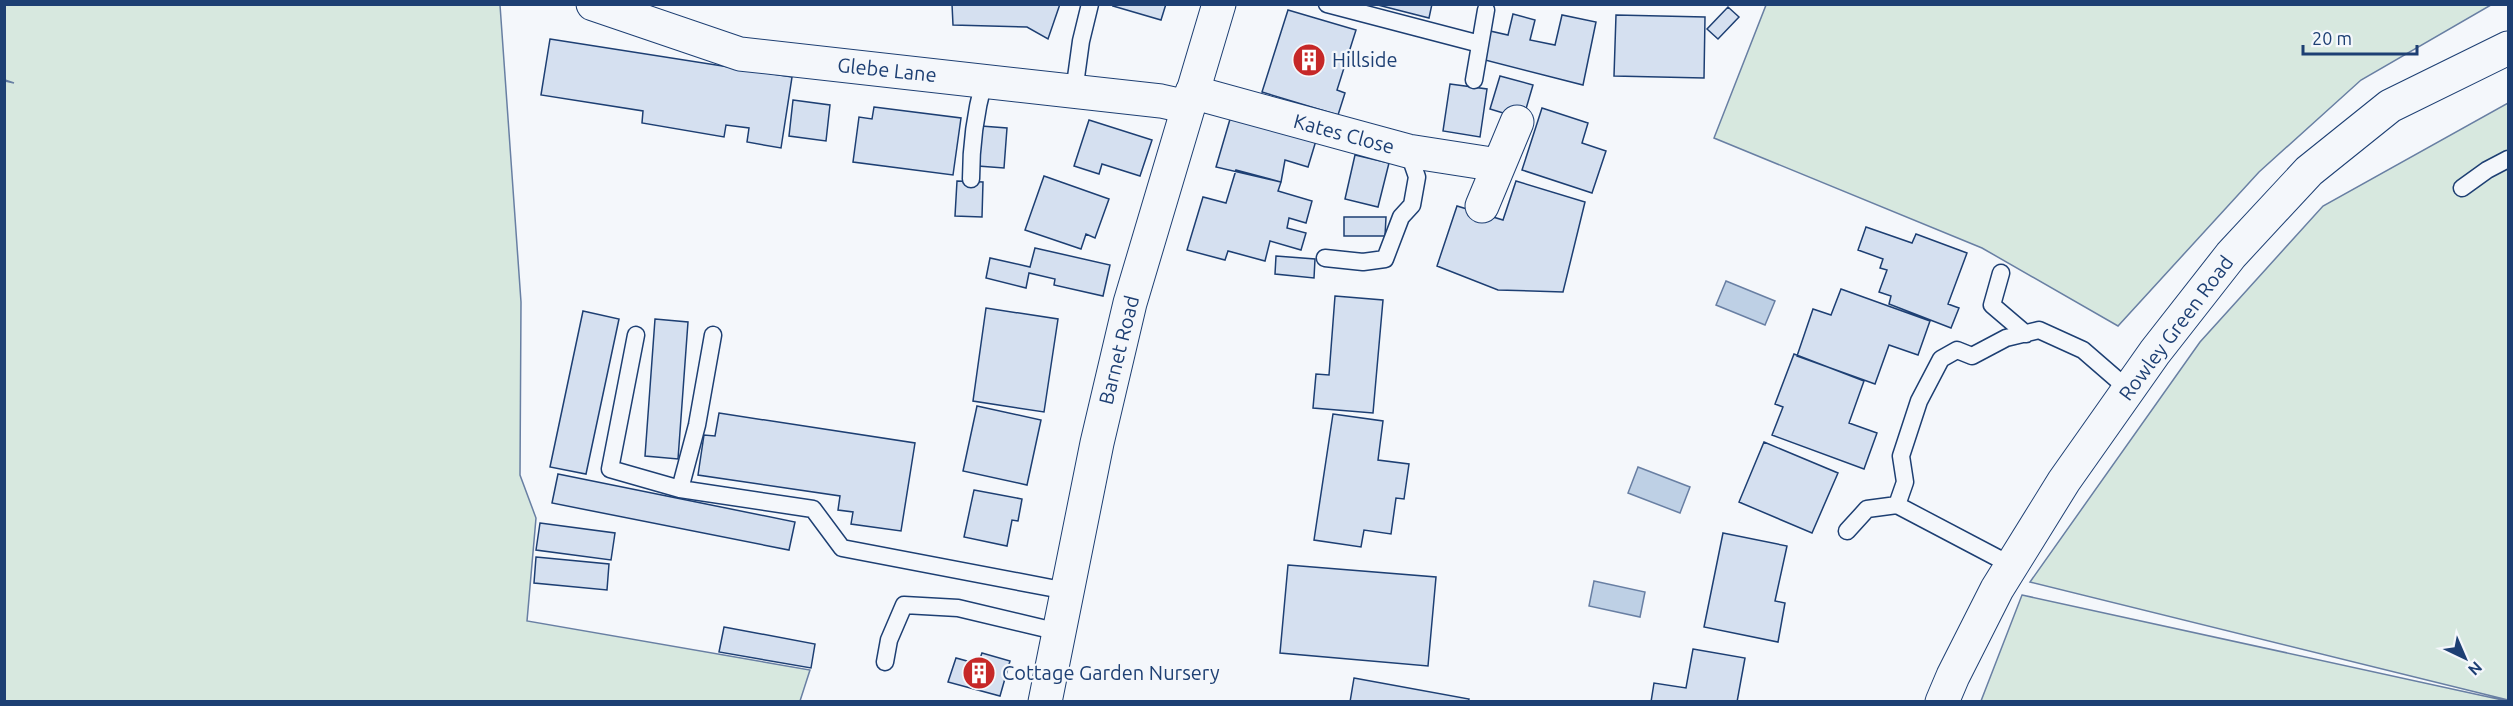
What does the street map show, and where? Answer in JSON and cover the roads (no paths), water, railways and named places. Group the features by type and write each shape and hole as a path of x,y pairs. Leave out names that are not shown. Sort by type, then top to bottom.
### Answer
{"street":[{"name":"Glebe Lane","path":"593,4 740,54 1161,101 1190,99"},
{"name":"Barnet Road","path":"1045,702 1097,443 1130,303 1219,4"},
{"name":"Rowley Green Road","path":"1942,702 1958,666 2011,565 2064,481 2128,389 2230,255 2309,171 2390,106 2508,48"},
{"name":"Kates Close","path":"1190,99 1408,151 1498,165"},
{"path":"1482,206 1517,122"}],"lane":[{"path":"1074,92 1081,41 1090,4"},
{"path":"1327,4 1480,44"},
{"path":"1474,80 1486,10"},
{"path":"971,178 971,146 976,110 984,81"},
{"path":"1324,258 1363,262 1385,260 1401,217 1412,205 1417,177 1408,151"},
{"path":"2462,188 2487,170 2508,159"},
{"path":"2001,273 1992,305 2025,334"},
{"path":"1897,505 1905,482 1901,456 1918,402 1941,359 1957,350 1972,356 2006,338 2039,330 2083,350 2128,389"},
{"path":"680,489 697,425 713,334"},
{"path":"636,335 610,470 680,489 813,509 842,548 1067,591"},
{"path":"1847,531 1867,509 1897,505 2011,565"},
{"path":"885,662 889,640 904,605 958,608 1059,632"}],"water":[{"path":"1726,281 1775,301 1765,325 1716,305"},
{"path":"1638,467 1690,487 1680,513 1628,493"},
{"path":"1594,581 1645,592 1640,617 1589,606"}],"place":[{"name":"Hillside","path":"1309,60"},
{"name":"Cottage Garden Nursery","path":"979,673"}]}
